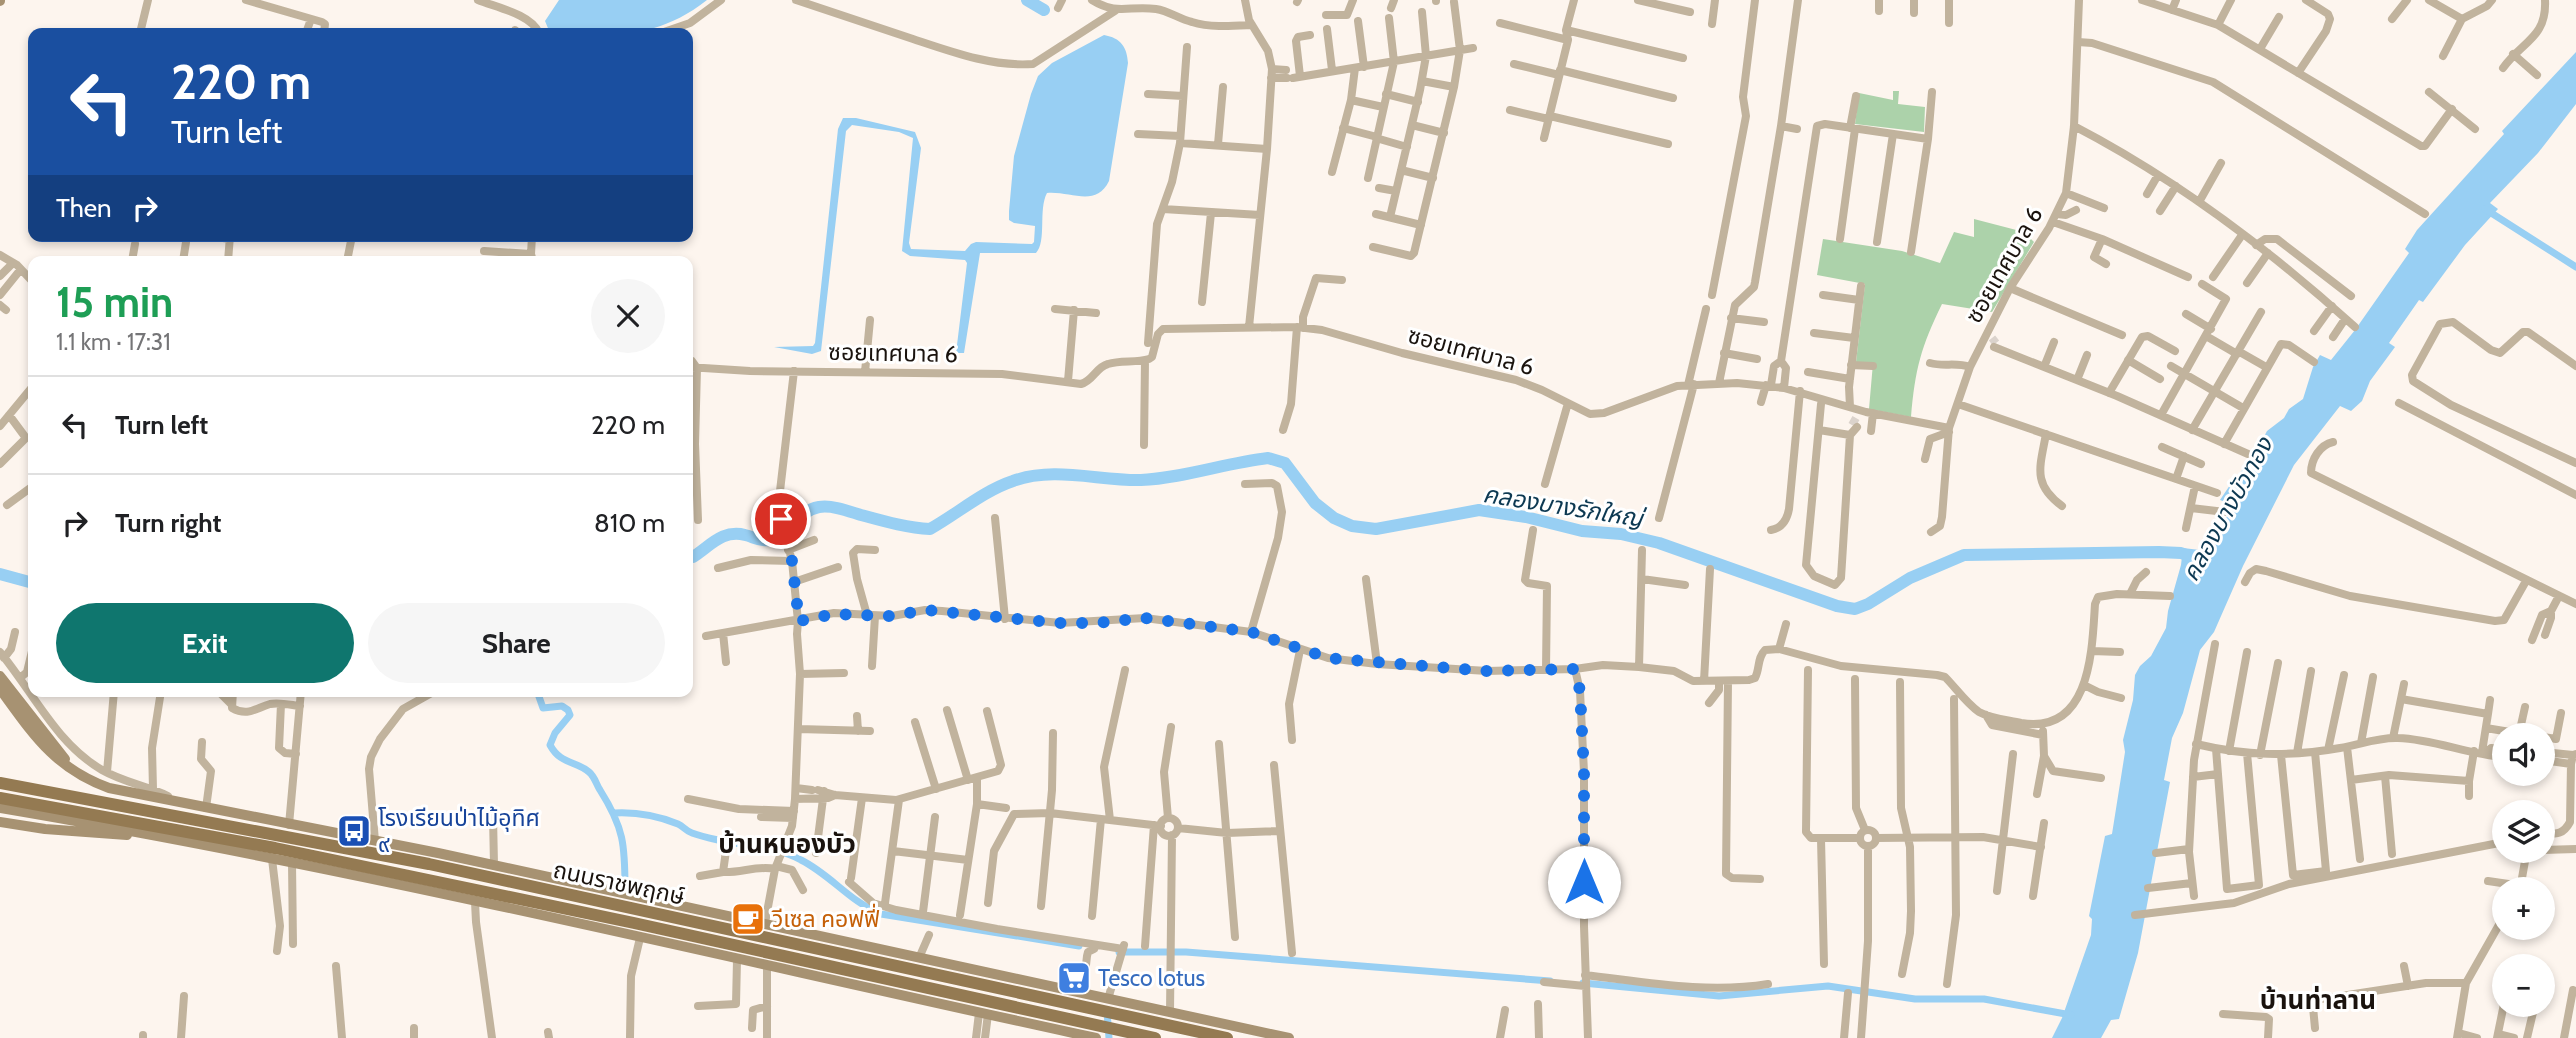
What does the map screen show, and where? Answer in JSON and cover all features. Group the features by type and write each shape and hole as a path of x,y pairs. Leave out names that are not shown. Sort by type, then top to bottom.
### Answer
{"main road":[{"path":"0,676 57,750 92,782"},
{"path":"0,689 48,753 92,782"},
{"name":"ถนนราชพฤกษ์","path":"92,782 289,825 473,873 1227,1038"},
{"name":"ถนนราชพฤกษ์","path":"0,783 376,848 429,852 1289,1038"},
{"name":"ถนนราชพฤกษ์","path":"0,797 275,848 622,920 1155,1038"},
{"path":"0,808 151,835 440,893 1096,1038"},
{"path":"0,822 112,835 151,835"},
{"path":"403,876 440,893"},
{"path":"914,957 979,983"},
{"path":"911,997 971,998"}],"street":[{"path":"141,28 148,0"},
{"path":"246,0 311,19 325,24 325,28"},
{"path":"478,0 524,19 536,28"},
{"path":"676,28 690,23 721,0"},
{"path":"796,0 945,49 984,60 1018,65 1033,64 1115,11 1143,7 1162,10 1193,23 1252,25"},
{"path":"1092,0 1115,11"},
{"path":"1245,0 1245,10 1268,51 1272,74 1249,327"},
{"path":"1326,15 1347,15 1353,0"},
{"path":"1544,138 1574,0"},
{"path":"1638,0 1690,12"},
{"path":"1712,24 1715,0"},
{"path":"1712,295 1746,116 1743,97 1755,0"},
{"path":"1719,383 1735,306 1754,287 1781,126 1798,0"},
{"path":"1879,11 1880,0"},
{"path":"1914,0 1914,13"},
{"path":"1949,0 1949,23"},
{"name":"ซอยเทศบาล 6","path":"693,368 1002,374 1081,384 1088,382 1101,367 1109,363 1152,357 1158,334 1163,329 1300,327 1322,330 1402,353 1516,380 1590,414 1604,413 1667,389 1691,385 1768,385 1800,391 1850,407 1859,421 1949,430 1970,367 1991,343 2010,288 2055,218 2066,193 2074,126 2079,0"},
{"path":"2142,0 2218,25 2423,146 2452,109"},
{"path":"2172,10 2176,0"},
{"path":"2218,25 2231,0"},
{"path":"2298,74 2326,31 2330,19 2328,14 2306,0"},
{"path":"2392,19 2407,0"},
{"path":"2429,0 2462,19"},
{"path":"2443,56 2462,19 2473,15 2492,0"},
{"path":"2503,68 2513,54 2542,27 2546,13 2545,0"},
{"path":"1373,247 1413,255 1444,133 1460,50 1454,2"},
{"path":"1390,218 1418,102 1426,56 1422,12"},
{"path":"2260,49 2279,17"},
{"path":"1368,178 1394,62 1390,18"},
{"path":"308,28 311,19"},
{"path":"1332,172 1359,67 1358,21"},
{"path":"1500,23 1567,40"},
{"path":"1327,29 1332,70"},
{"path":"1566,30 1683,58"},
{"path":"1294,74 1296,41 1298,37 1310,36"},
{"path":"2078,42 2092,43 2213,82 2425,214"},
{"path":"1148,343 1157,224 1172,183 1180,139 1187,47"},
{"path":"1272,74 1359,67 1473,48"},
{"path":"2513,54 2537,75"},
{"path":"1514,64 1673,97"},
{"path":"1422,81 1454,87"},
{"path":"1218,144 1223,87"},
{"path":"1911,252 1928,139 1932,92"},
{"path":"2429,92 2475,129"},
{"path":"1148,94 1183,96"},
{"path":"1386,94 1418,102"},
{"path":"1840,239 1856,96"},
{"path":"1351,100 1383,107"},
{"path":"1510,110 1668,144"},
{"path":"1784,388 1786,368 1781,361 1817,126 1825,124 1928,139"},
{"path":"1412,125 1444,133"},
{"path":"1781,126 1797,129"},
{"path":"2074,126 2111,145 2199,202 2268,253 2355,327"},
{"path":"1343,128 1407,147"},
{"path":"1138,134 1267,149"},
{"path":"1877,242 1893,134"},
{"path":"2199,202 2221,163"},
{"path":"1401,170 1433,178"},
{"path":"2147,194 2158,175"},
{"path":"2160,211 2176,186"},
{"path":"1379,188 1396,191"},
{"path":"2066,193 2104,208"},
{"path":"1163,209 1260,215"},
{"path":"2055,218 2070,215 2076,210"},
{"path":"1202,302 1211,213"},
{"path":"1376,214 1421,225"},
{"path":"2055,218 2188,277"},
{"path":"2213,277 2242,235"},
{"path":"2102,239 2094,257 2106,264"},
{"path":"2256,245 2266,239 2277,239 2351,296"},
{"path":"133,256 135,244"},
{"path":"484,251 524,256"},
{"path":"2247,283 2268,253"},
{"path":"0,255 28,276"},
{"path":"0,276 13,263"},
{"path":"0,295 22,269"},
{"path":"1283,430 1291,404 1300,327 1315,278 1342,280"},
{"path":"2161,415 2226,299 2202,284"},
{"path":"1850,407 1851,365 1861,286"},
{"path":"2010,288 2122,335"},
{"path":"1823,295 1860,300"},
{"path":"2314,331 2332,306"},
{"path":"1055,309 1096,313"},
{"path":"1659,517 1691,385 1706,309"},
{"path":"1068,382 1074,310"},
{"path":"2193,430 2261,312"},
{"path":"2186,314 2237,353 2266,367"},
{"path":"1731,318 1764,322"},
{"path":"2333,337 2345,319"},
{"path":"865,372 870,320"},
{"path":"2576,366 2528,332 2523,332 2500,354 2453,322 2447,322 2440,324 2412,375 2413,381 2451,405 2576,463"},
{"path":"1814,333 1854,338"},
{"path":"2109,393 2145,335 2175,351"},
{"path":"2044,367 2054,342"},
{"path":"2224,444 2281,344 2285,342 2314,362"},
{"path":"1991,343 2248,454"},
{"path":"1724,353 1757,359"},
{"path":"2077,380 2087,355"},
{"path":"1144,445 1145,360"},
{"path":"2128,360 2161,379"},
{"path":"1760,402 1774,366 1781,361"},
{"path":"1930,363 1940,366 1959,363 1970,367"},
{"path":"1851,365 1872,366"},
{"path":"2171,366 2243,408"},
{"path":"765,923 777,865 787,842 794,814 796,788 799,621 792,561 778,508 794,371"},
{"path":"1808,372 1850,379"},
{"path":"1771,530 1783,524 1789,509 1800,391"},
{"path":"0,426 28,392"},
{"path":"1545,484 1568,403"},
{"path":"2399,403 2576,495"},
{"path":"1821,404 1806,565 1814,576 1835,585 1841,579 1859,421"},
{"path":"1958,404 2217,493"},
{"path":"693,414 698,520"},
{"path":"0,464 26,438 9,415"},
{"path":"1819,430 1859,421"},
{"path":"1859,421 1871,431"},
{"path":"1925,459 1930,439 1949,430 1942,517 1940,526 1931,533"},
{"path":"2046,434 2039,473 2043,487 2051,498 2062,506"},
{"path":"2333,442 2324,444 2317,453 2311,472 2576,604"},
{"path":"2162,447 2201,464"},
{"path":"2176,479 2184,456"},
{"path":"1245,484 1272,483 1277,486 1282,512 1279,538 1251,632"},
{"path":"2186,528 2196,486"},
{"path":"7,505 28,490"},
{"path":"2190,508 2225,512"},
{"path":"995,518 1005,619"},
{"path":"1533,530 1525,575 1528,583 1547,586 1546,670"},
{"path":"788,546 814,540"},
{"path":"872,666 871,615 857,579 853,553 857,549 875,550"},
{"path":"1639,667 1642,550"},
{"path":"718,568 751,560 792,561"},
{"path":"794,582 838,567"},
{"path":"1704,681 1710,569"},
{"path":"2245,582 2256,569 2266,570 2350,596 2494,621 2504,620 2526,581"},
{"path":"2130,594 2137,580 2146,572"},
{"path":"1366,579 1377,664"},
{"path":"1642,579 1685,584"},
{"path":"2042,730 2071,707 2084,685 2092,651 2095,604 2098,597 2105,594 2170,596"},
{"path":"2545,635 2551,611 2559,596"},
{"path":"706,636 834,614 871,615 925,610 1068,623 1145,618 1251,632 1328,658 1377,664 1487,671 1575,669 1603,665 1674,671 1693,681 1755,678 1760,654 1765,650 1779,649 1841,666 1945,677 1968,702 1986,715 2042,730"},
{"path":"2532,640 2542,615 2551,611"},
{"path":"1779,649 1786,624"},
{"path":"15,632 11,649 2,655 28,689"},
{"path":"723,633 726,662"},
{"path":"2193,896 2189,849 2193,777 2196,744 2215,644"},
{"path":"1292,740 1289,704 1300,650"},
{"path":"2092,651 2120,652"},
{"path":"2229,751 2247,652"},
{"path":"2260,755 2278,663"},
{"path":"20,678 28,668"},
{"path":"1575,669 1580,691 1584,772 1588,1038"},
{"path":"1092,916 1105,819 1104,767 1125,670"},
{"path":"1808,670 1806,832 1811,838 1821,839 1862,834 1871,830 1876,838"},
{"path":"2297,753 2311,671"},
{"path":"800,674 844,673"},
{"path":"2328,750 2344,674"},
{"path":"2361,743 2373,677"},
{"path":"1855,680 1856,808 1862,844 1874,844 1876,838"},
{"path":"1709,703 1724,681"},
{"path":"1724,681 1726,874 1732,878 1760,879"},
{"path":"1900,682 1901,808 1908,837 1910,933 1902,974"},
{"path":"2393,738 2404,684"},
{"path":"2084,685 2121,698"},
{"path":"34,697 69,745 86,760 107,772 153,789 183,804"},
{"path":"107,772 113,697"},
{"path":"153,789 152,748 160,697"},
{"path":"224,697 234,710 256,712 271,704 300,706"},
{"path":"231,705 232,697"},
{"path":"289,825 301,697"},
{"path":"376,848 369,769 371,757 380,739 403,709 424,697"},
{"path":"1947,984 1956,915 1954,699"},
{"path":"2400,699 2488,714"},
{"path":"2469,796 2469,781 2480,752 2490,700"},
{"path":"281,705 279,748 285,753 296,754"},
{"path":"2524,723 2525,707"},
{"path":"947,710 973,779 976,804 960,915"},
{"path":"796,788 835,795 899,800 998,771 1001,765 987,711"},
{"path":"2555,740 2561,713"},
{"path":"858,716 858,731"},
{"path":"915,722 936,789"},
{"path":"1168,818 1164,772 1171,727"},
{"path":"2486,728 2492,729"},
{"path":"799,729 870,731"},
{"path":"2037,794 2044,755 2042,730"},
{"path":"1041,906 1050,813 1053,733"},
{"path":"2196,744 2247,754 2281,755 2328,750 2393,738 2492,756"},
{"path":"202,742 201,759 211,771 206,808"},
{"path":"1219,744 1235,937"},
{"path":"2347,747 2360,859"},
{"path":"2480,752 2492,748"},
{"path":"2216,749 2227,889 2259,885 2247,754"},
{"path":"2281,755 2293,875 2326,871 2315,751"},
{"path":"1997,891 2013,754"},
{"path":"2044,755 2057,772 2101,778"},
{"path":"2555,757 2573,758 2570,822 2566,830 2555,834"},
{"path":"1274,765 1292,953"},
{"path":"2193,777 2218,774"},
{"path":"2351,780 2385,776 2469,781"},
{"path":"2385,776 2392,854"},
{"path":"795,799 819,793"},
{"path":"816,853 819,793"},
{"path":"862,798 850,880 873,903 896,910 1122,950 1108,999"},
{"path":"688,799 738,809 794,814"},
{"path":"885,903 899,800"},
{"path":"976,804 1006,808"},
{"path":"988,903 995,851 1014,814 1050,813 1157,825 1164,833 1279,831"},
{"path":"761,817 794,814"},
{"path":"493,816 494,865"},
{"path":"923,912 935,817"},
{"path":"1145,946 1157,825 1168,818 1175,821 1170,1012"},
{"path":"2033,896 2044,822"},
{"path":"1876,838 1956,836 2041,847"},
{"path":"1821,839 1824,964"},
{"path":"2135,915 2234,903 2289,884 2492,844"},
{"path":"1848,993 1844,1036 1861,1036 1868,941 1868,846"},
{"path":"2156,853 2189,849"},
{"path":"2555,850 2576,849"},
{"path":"723,872 726,850"},
{"path":"893,850 968,860"},
{"path":"272,859 280,926 277,951"},
{"path":"292,863 293,944"},
{"path":"700,876 744,872 777,865 792,870 803,890"},
{"path":"2488,881 2492,882"},
{"path":"2148,887 2192,883"},
{"path":"475,902 492,1038"},
{"path":"914,957 929,934"},
{"path":"2477,1038 2458,1035 2466,983 2492,937"},
{"path":"630,1038 631,976 639,938"},
{"path":"1083,992 1088,952 1094,949"},
{"path":"698,1006 736,1004 737,960"},
{"path":"336,966 342,1038"},
{"path":"767,966 767,1038"},
{"path":"2404,967 2408,986"},
{"path":"1585,975 1678,987 1745,988 1768,984"},
{"path":"1544,982 1586,986"},
{"path":"2315,1028 2315,1000 2408,986 2466,983"},
{"path":"2564,1038 2573,990"},
{"path":"181,1038 184,996"},
{"path":"1538,1004 1539,1038"},
{"path":"752,1028 753,1010 767,1006"},
{"path":"1500,1038 1505,1010"},
{"path":"976,1038 983,1014"},
{"path":"983,1014 985,1038"},
{"path":"2223,1014 2268,1018 2268,1038"},
{"path":"2502,1017 2498,1036 2514,1038"},
{"path":"2527,1038 2532,1017"},
{"path":"414,1028 414,1038"}],"green space":[{"path":"1893,91 1899,91 1898,104 1925,107 1924,132 1855,124 1859,93 1893,100"},
{"path":"1974,219 2024,232 2034,242 1992,312 1942,304 1920,359 1911,417 1869,409 1873,363 1856,362 1865,284 1817,275 1823,239 1902,251 1940,263 1954,232 1974,237"}],"water":[{"path":"559,0 707,0 669,23 653,28 548,28 545,21"},
{"path":"1104,35 1115,38 1122,44 1128,63 1109,181 1104,189 1090,196 1047,193 1043,208 1041,241 1036,253 980,253 964,353 956,353 967,263 965,260 910,256 902,251 913,138 899,132 852,125 846,131 821,351 812,354 774,347 813,346 815,343 838,129 843,118 856,118 915,132 921,148 909,243 911,249 965,251 976,242 1032,244 1035,226 1009,220 1014,156 1031,94 1038,76 1052,63"},
{"path":"2576,52 2576,104 2538,153 2490,203 2498,209 2465,245 2423,302 2419,300 2389,343 2395,347 2370,381 2362,401 2351,411 2340,406 2294,465 2243,566 2214,632 2200,650 2183,713 2172,738 2164,780 2170,782 2138,953 2119,1019 2111,1020 2101,1038 2052,1038 2062,1018 2091,935 2092,919 2089,916 2105,836 2112,834 2125,752 2123,740 2133,700 2135,675 2151,656 2166,628 2183,548 2200,550 2211,546 2233,505 2220,500 2236,476 2250,463 2267,431 2303,399 2313,367 2320,355 2331,360 2409,253 2405,249 2417,230 2504,134 2502,131"}],"waterway":[{"path":"1027,0 1044,10"},
{"path":"2485,209 2576,267"},
{"name":"คลองบางรักใหญ่","path":"693,557 730,534 764,540 778,538 804,513 819,507 835,508 895,524 930,529 991,491 1029,477 1060,474 1141,480 1268,458 1285,463 1315,503 1334,518 1352,526 1376,529 1479,510 1526,517 1582,531 1621,534 1659,543 1837,606 1855,609 1910,578 1964,555 2159,552 2181,553 2197,559"},
{"name":"คลองบางรักใหญ่","path":"0,574 28,582"},
{"path":"539,697 543,708 562,706 568,710 570,715 555,733 550,745 563,759 591,774 608,803 622,837 625,889"},
{"path":"615,813 655,817 678,824 701,836 791,855 812,866 860,903 881,914 1079,946"},
{"path":"1119,952 1186,952 1550,981"},
{"path":"1583,983 1719,996 1828,986 1915,999 1984,999 2071,1015"},
{"path":"1107,1011 1109,1038"}],"tunnel":[{"path":"1992,338 1996,343"},
{"path":"1852,425 1856,418"}],"place":[{"name":"โรงเรียนป่าไม้อุทิศ ๙","path":"354,831"},
{"name":"วีเซล คอฟฟี่","path":"748,919"},
{"name":"Tesco lotus","path":"1074,978"}],"district":[{"name":"บ้านหนองบัว","path":"787,844"},
{"name":"บ้านท่าลาน","path":"2318,1000"}],"route":[{"path":"781,519 792,561 799,621 848,612 892,616 925,610 1031,622 1095,623 1145,618 1251,632 1328,658 1377,664 1487,671 1575,669 1580,691 1584,772 1584,882"}],"water label":[{"name":"คลองบางบัวทอง","path":"2227,509"}]}
